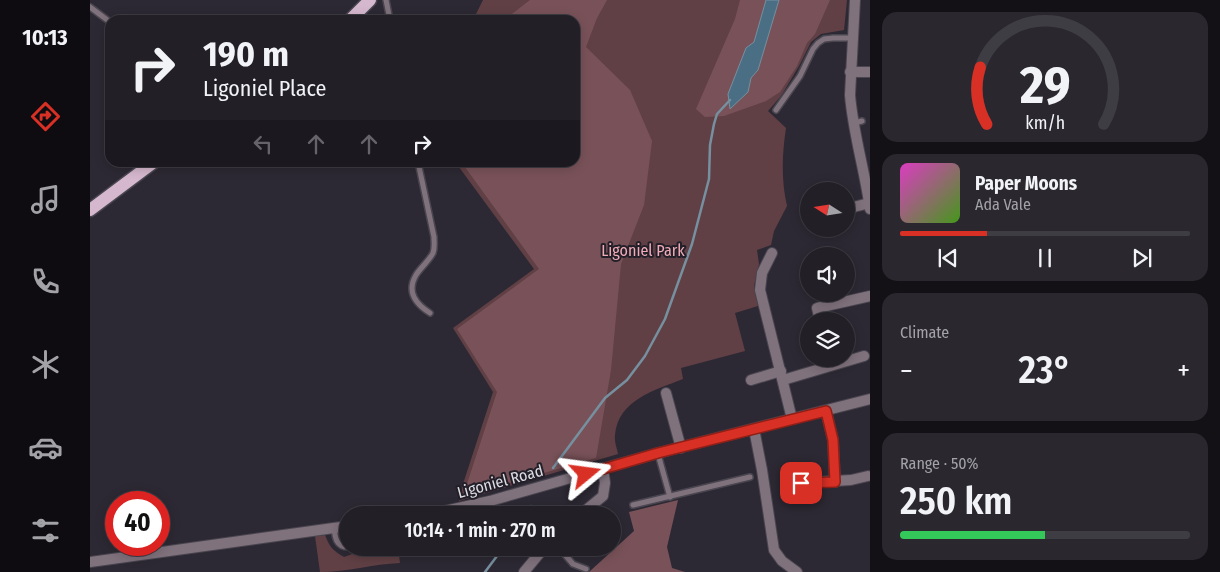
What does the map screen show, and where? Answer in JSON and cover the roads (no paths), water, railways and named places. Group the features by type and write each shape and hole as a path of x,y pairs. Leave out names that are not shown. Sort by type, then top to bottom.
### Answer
{"main road":[{"path":"355,15 370,0"},
{"path":"90,210 147,167"}],"street":[{"path":"855,0 850,95 858,122 866,163 870,206 855,208"},
{"path":"850,72 870,72"},
{"path":"772,253 762,273 760,290 792,419"},
{"path":"818,312 817,308 870,296"},
{"path":"751,380 834,370 864,356"},
{"path":"666,392 681,448"},
{"name":"Ligoniel Road","path":"467,506 658,453 870,399"},
{"path":"826,411 833,440 835,482"},
{"path":"754,429 774,550 782,561 797,572"},
{"path":"591,506 603,496 605,483 603,468"},
{"path":"801,483 835,482 869,476"},
{"path":"90,562 339,527"},
{"path":"524,572 537,556"}],"lane":[{"path":"386,0 389,15"},
{"path":"90,7 105,18"},
{"path":"776,110 800,76 813,49 818,43 824,39 852,38"},
{"path":"419,167 434,246 432,254 413,281 412,291 414,299 420,307 430,313"},
{"path":"658,453 670,496"},
{"path":"633,506 750,477"},
{"path":"334,528 339,544"},
{"path":"566,556 573,564 586,569"}],"water":[{"path":"766,0 779,0 758,70 751,78 748,92 730,109 728,94 746,48 754,42"}],"waterway":[{"path":"553,468 605,398 627,380 645,356 665,319 692,244 709,179 710,145 714,124 717,114 730,100"},
{"path":"485,572 497,556"}],"park label":[{"name":"Ligoniel Park","path":"643,250"}]}
